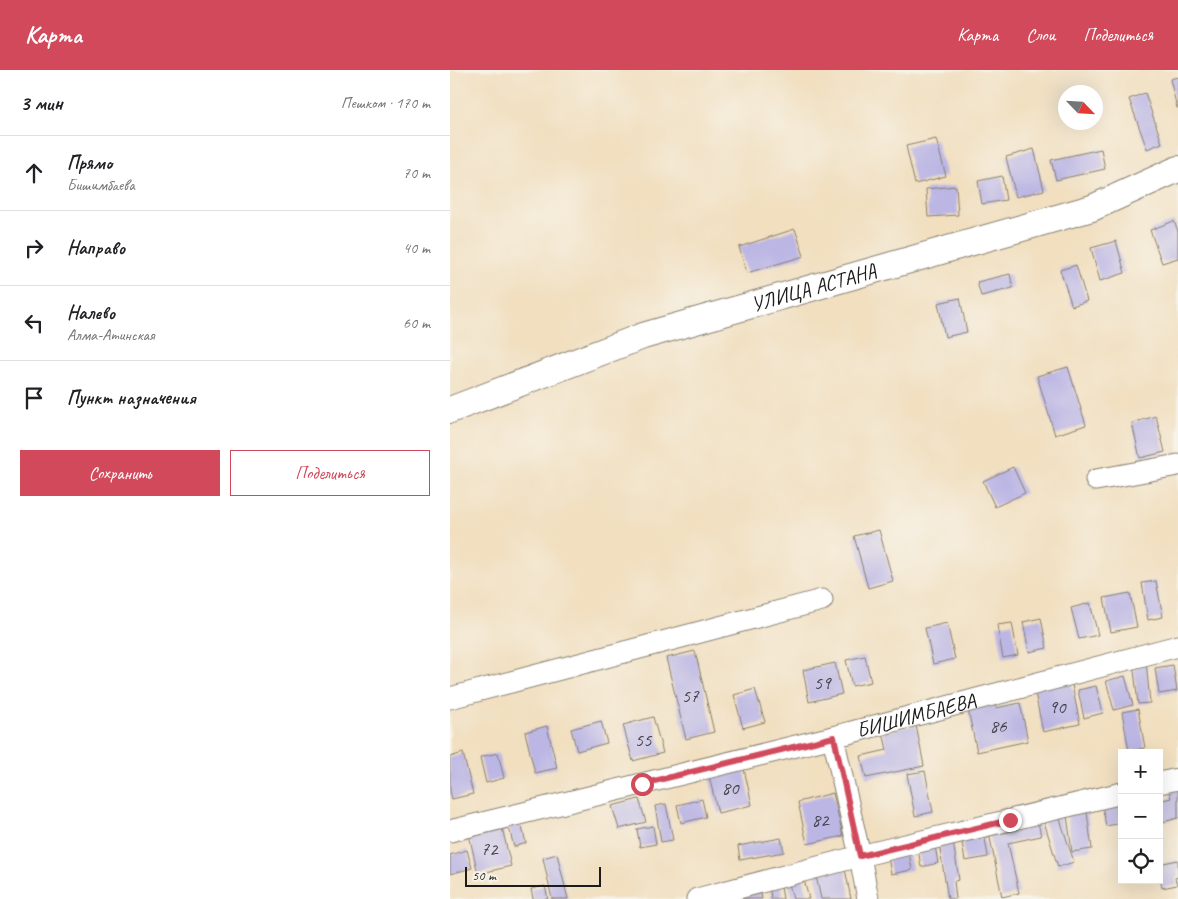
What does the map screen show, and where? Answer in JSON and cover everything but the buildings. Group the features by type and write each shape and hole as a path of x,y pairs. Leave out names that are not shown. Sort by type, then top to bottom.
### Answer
{"main road":[{"name":"УЛИЦА АСТАНА","path":"450,410 643,336 1092,208 1178,168"}],"street":[{"path":"1096,480 1178,465"},
{"path":"450,698 822,600"},
{"name":"БИШИМБАЕВА","path":"450,831 834,737 1178,646"},
{"path":"834,737 868,899"},
{"path":"1163,782 1178,779"},
{"path":"697,899 860,856 1118,793"}],"route":[{"path":"642,784 834,737 860,856 1010,820"}]}
